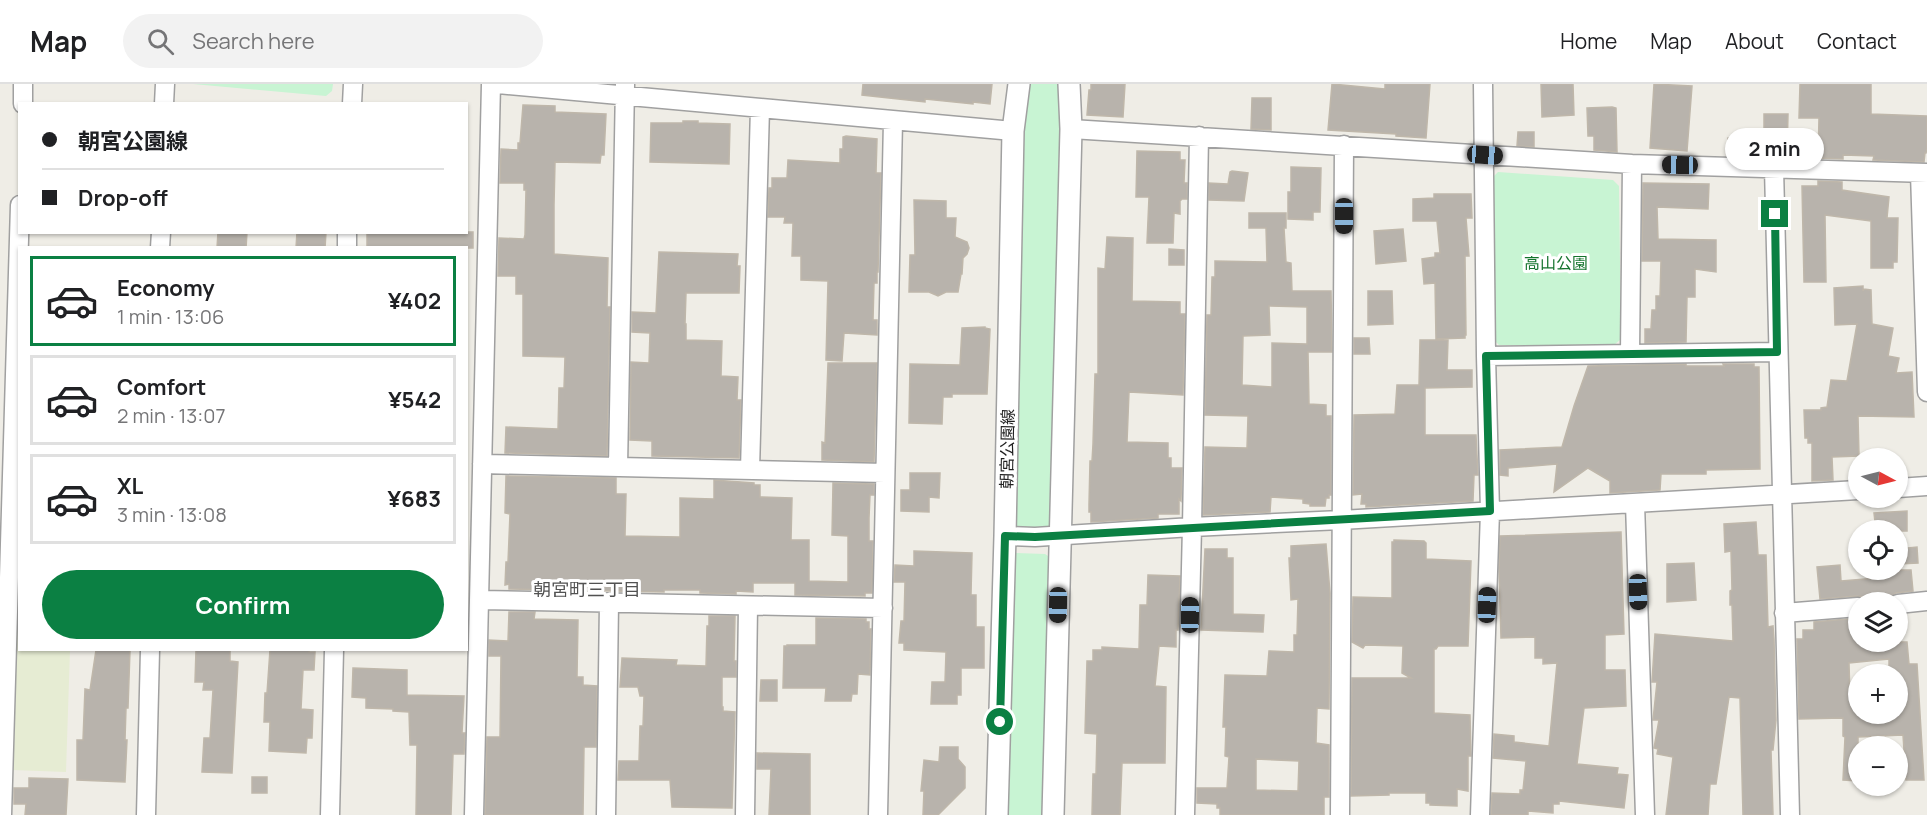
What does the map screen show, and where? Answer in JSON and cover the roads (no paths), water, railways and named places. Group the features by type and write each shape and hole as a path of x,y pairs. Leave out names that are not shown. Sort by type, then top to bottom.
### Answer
{"street":[{"path":"23,84 23,102"},
{"path":"164,102 165,84"},
{"path":"352,102 353,84"},
{"path":"474,815 491,84"},
{"path":"498,84 625,90 760,108 1013,131"},
{"name":"朝宮公園線","path":"997,815 1013,131 1019,84"},
{"path":"1053,815 1071,129 1069,84"},
{"path":"1480,815 1490,511 1483,84"},
{"path":"618,467 625,90"},
{"path":"750,470 760,108"},
{"path":"878,815 893,121"},
{"path":"1071,129 1632,164 1924,173 1927,393"},
{"path":"1185,815 1199,136"},
{"path":"1340,815 1344,146"},
{"path":"1630,354 1632,164"},
{"path":"1774,168 1790,815"},
{"path":"2,815 6,448 18,234"},
{"path":"1486,356 1777,352"},
{"path":"482,464 885,472"},
{"path":"1908,487 1927,486"},
{"path":"1005,536 1035,537 1848,491"},
{"path":"1635,503 1645,815"},
{"path":"479,600 882,608"},
{"path":"1908,603 1927,601"},
{"path":"606,815 609,603"},
{"path":"745,815 748,606"},
{"path":"1784,613 1848,608"},
{"path":"146,815 150,651"},
{"path":"330,815 334,651"}],"district":[{"name":"朝宮町三丁目","path":"587,589"}],"park label":[{"name":"高山公園","path":"1556,263"}]}
